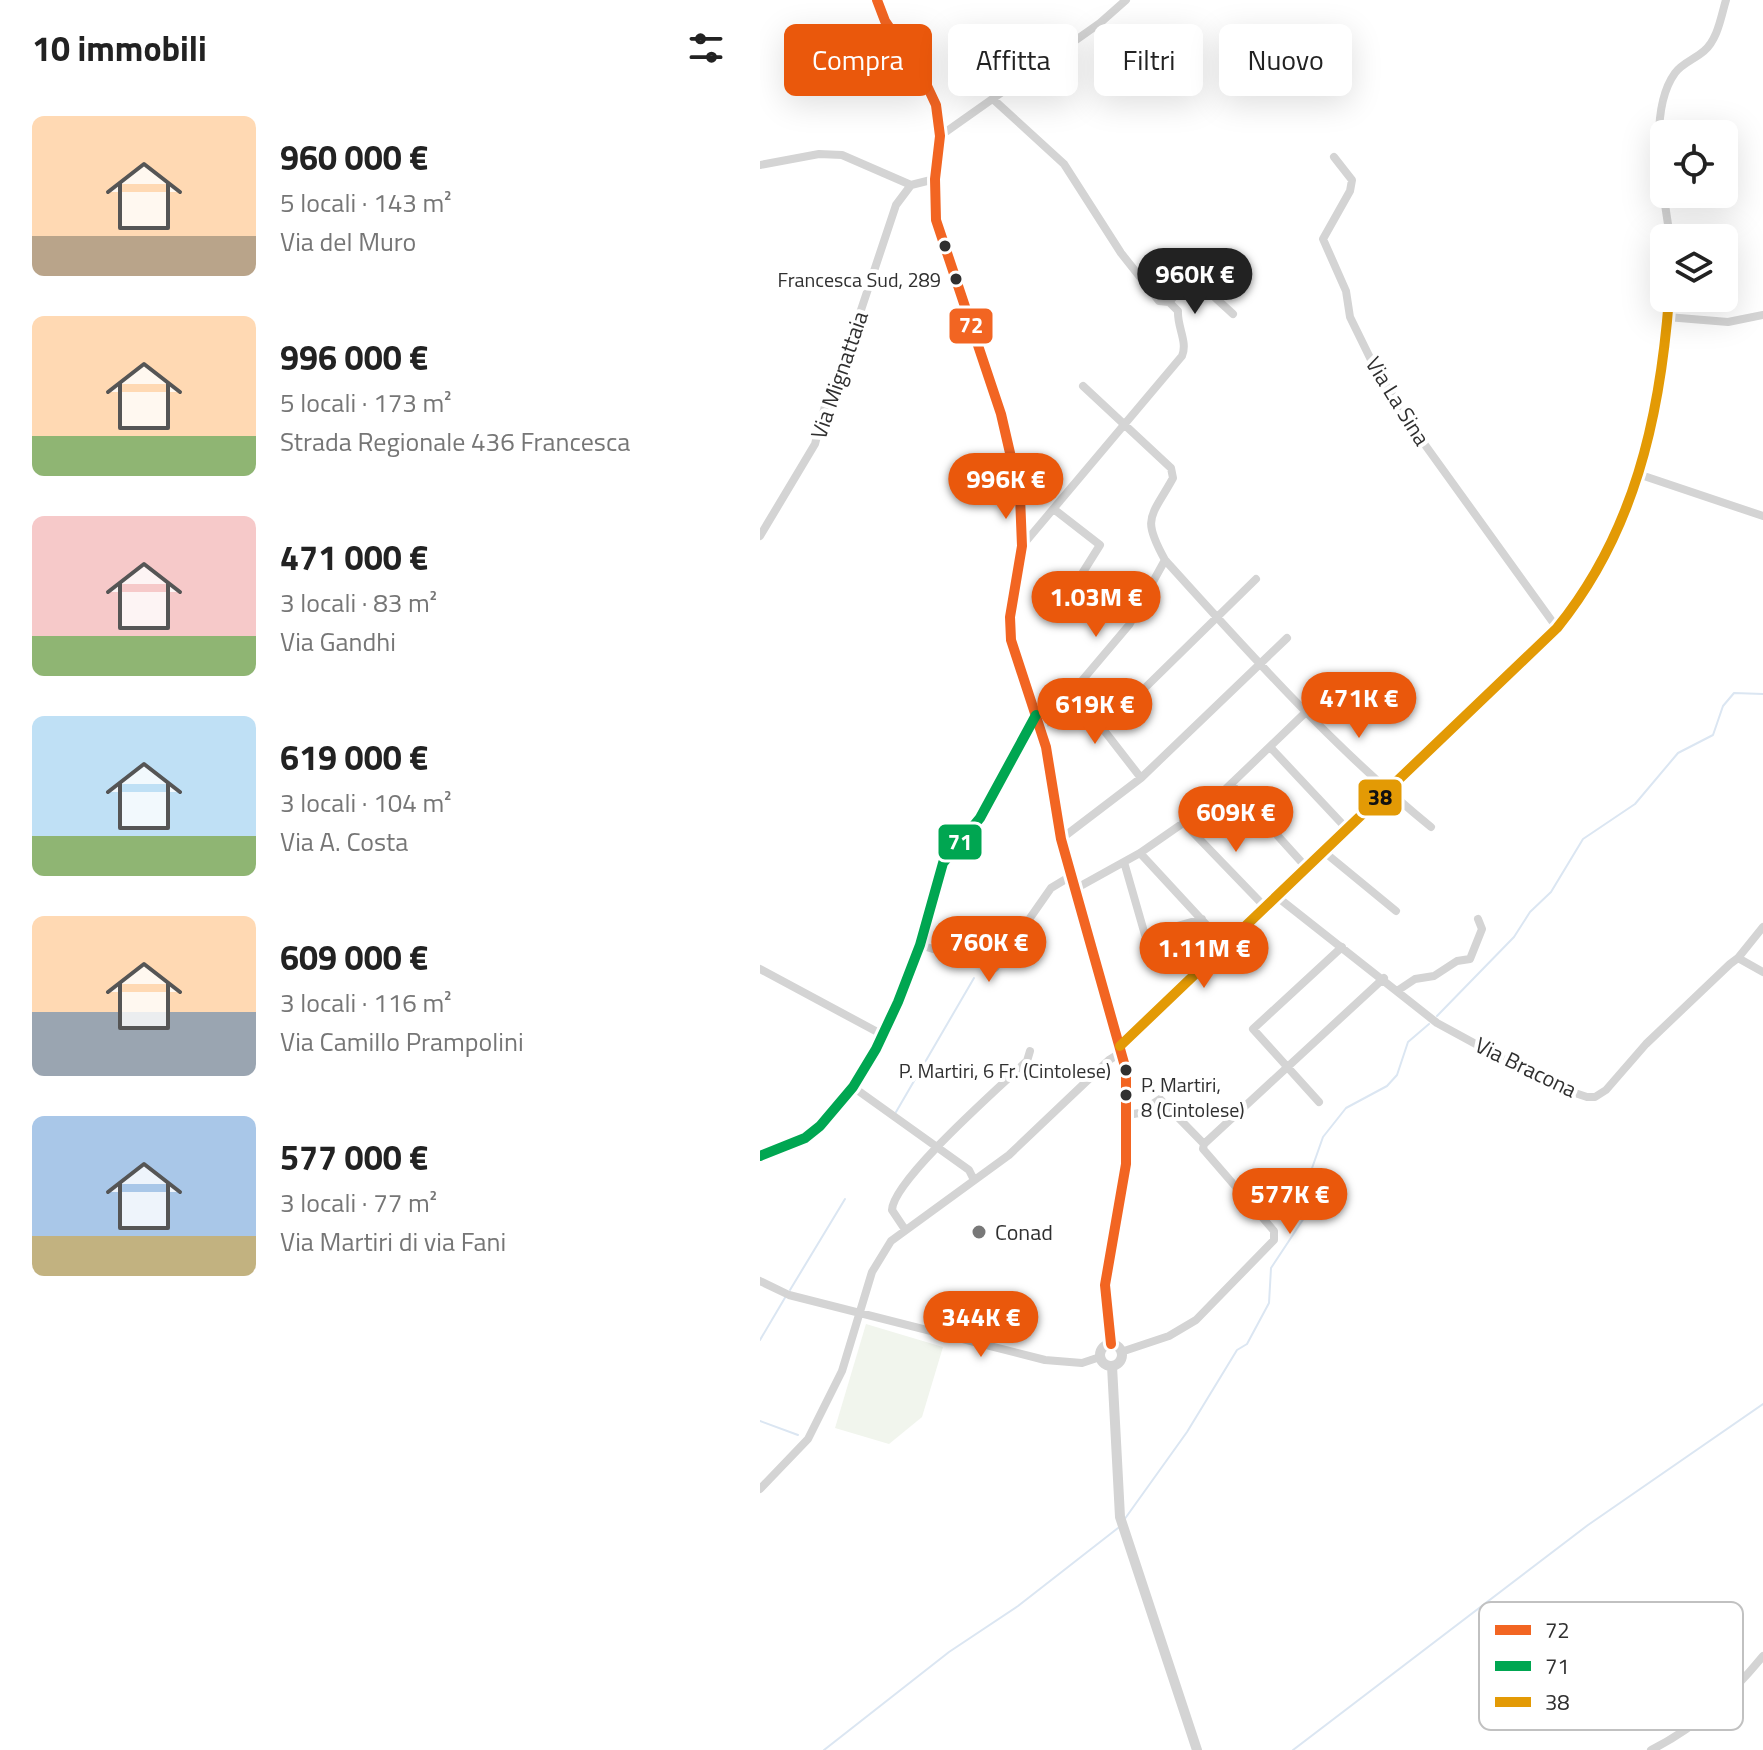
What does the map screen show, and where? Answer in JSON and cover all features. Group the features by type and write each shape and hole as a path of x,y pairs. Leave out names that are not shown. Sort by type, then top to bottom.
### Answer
{"street":[{"path":"877,0 885,21 931,92 940,136 935,179 941,241 1001,414 1020,496 1022,546 1010,617 1011,640 1041,729 1061,839 1121,1049 1128,1115 1126,1164 1105,1285 1111,1344 1121,1352"},
{"path":"940,136 994,100 1126,0"},
{"path":"1668,224 1659,148 1668,83 1677,70 1708,48 1726,0"},
{"path":"994,100 1064,164 1121,253 1159,301 1169,302 1178,311 1177,322 1185,351 1022,546"},
{"path":"760,165 819,154 842,155 911,185 935,179"},
{"name":"Via La Sina","path":"1334,157 1352,180 1350,191 1323,239 1346,291 1350,317 1415,431 1557,628"},
{"name":"Via Mignattaia","path":"760,536 815,444 825,406 841,370 896,205 911,185"},
{"path":"1169,302 1188,281 1197,281 1233,314"},
{"path":"760,1489 808,1439 842,1371 880,1256 904,1228 1009,1155 1557,628 1583,596 1615,542 1638,474 1668,312"},
{"path":"1667,317 1728,322 1763,315"},
{"path":"1083,386 1171,468 1173,478 1151,518 1149,532 1165,560 1307,711 1388,792 1431,827"},
{"path":"1638,474 1763,516"},
{"path":"1055,510 1100,545 1063,604"},
{"path":"1041,729 1075,693 1129,625 1165,560"},
{"path":"1103,729 1256,579"},
{"path":"1061,839 1141,778 1287,638"},
{"path":"1075,693 1141,778"},
{"path":"1075,889 1140,853 1183,822 1231,784 1307,711"},
{"path":"760,1156 805,1138 820,1126 853,1087 883,1035 920,945 943,863 980,818 1036,715"},
{"path":"1270,747 1347,829"},
{"path":"1231,784 1306,867"},
{"path":"1183,822 1266,908"},
{"path":"1323,851 1396,911"},
{"path":"1140,853 1226,946"},
{"path":"1124,862 1145,935 1202,919"},
{"path":"920,945 995,968 1051,888 1071,876"},
{"name":"Via Bracona","path":"1276,896 1384,978 1437,1023 1540,1079 1572,1093 1595,1097 1646,1044 1738,958"},
{"path":"1397,991 1415,979 1434,976 1457,961 1470,959 1482,929 1478,919"},
{"path":"1763,927 1738,958 1763,972"},
{"path":"1319,1102 1253,1029 1342,947"},
{"path":"760,969 883,1035"},
{"path":"1121,1352 1169,1336 1196,1320 1274,1240 1274,1231 1213,1164 1203,1149 1204,1144 1384,978"},
{"path":"904,1228 892,1210 895,1195 936,1148 1027,1061 1030,1051"},
{"path":"853,1087 969,1170 973,1178"},
{"path":"1128,1115 1139,1113 1160,1099 1204,1144"},
{"path":"760,1281 785,1294 1055,1362 1082,1363 1100,1357"},
{"path":"1111,1344 1101,1349 1100,1357 1106,1365 1112,1366 1120,1361 1121,1352"},
{"path":"1112,1366 1120,1517 1197,1750"},
{"path":"1743,1680 1763,1656"},
{"path":"1651,1750 1689,1730"}],"shaded area":[{"path":"866,1324 943,1347 922,1417 889,1444 835,1428"}],"waterway":[{"path":"1437,1016 1514,937 1530,912 1551,892 1583,839 1635,804 1678,753 1713,735 1723,706 1734,693 1763,694"},
{"path":"896,1112 974,978"},
{"path":"1124,1520 1187,1432 1237,1350 1247,1344 1269,1303 1271,1268 1310,1209 1305,1188 1323,1137 1346,1108 1387,1086 1397,1075 1408,1042 1429,1024"},
{"path":"790,1290 845,1199"},
{"path":"760,1340 786,1296"},
{"path":"1487,1602 1588,1525 1763,1404"},
{"path":"760,1421 798,1435"},
{"path":"824,1750 949,1652 1018,1606 1118,1528"},
{"path":"1293,1750 1479,1608"}],"transit line":[{"name":"72","path":"877,0 885,21 922,75 936,105 940,136 935,179 936,220 1001,414 1020,496 1022,546 1010,617 1011,640 1046,747 1061,839 1126,1070 1126,1164 1105,1285 1111,1344"},
{"name":"38","path":"1120,1046 1557,628 1584,591 1624,513 1650,430 1659,387 1668,312"},
{"name":"71","path":"760,1156 805,1138 820,1126 853,1087 876,1049 898,1002 920,945 943,863 980,818 1036,715"}],"place":[{"name":"Francesca Sud, 289","path":"956,279"},
{"name":"P. Martiri, 6 Fr. (Cintolese)","path":"1126,1070"},
{"name":"P. Martiri, 8 (Cintolese)","path":"1126,1095"},
{"name":"Conad","path":"979,1232"}]}
